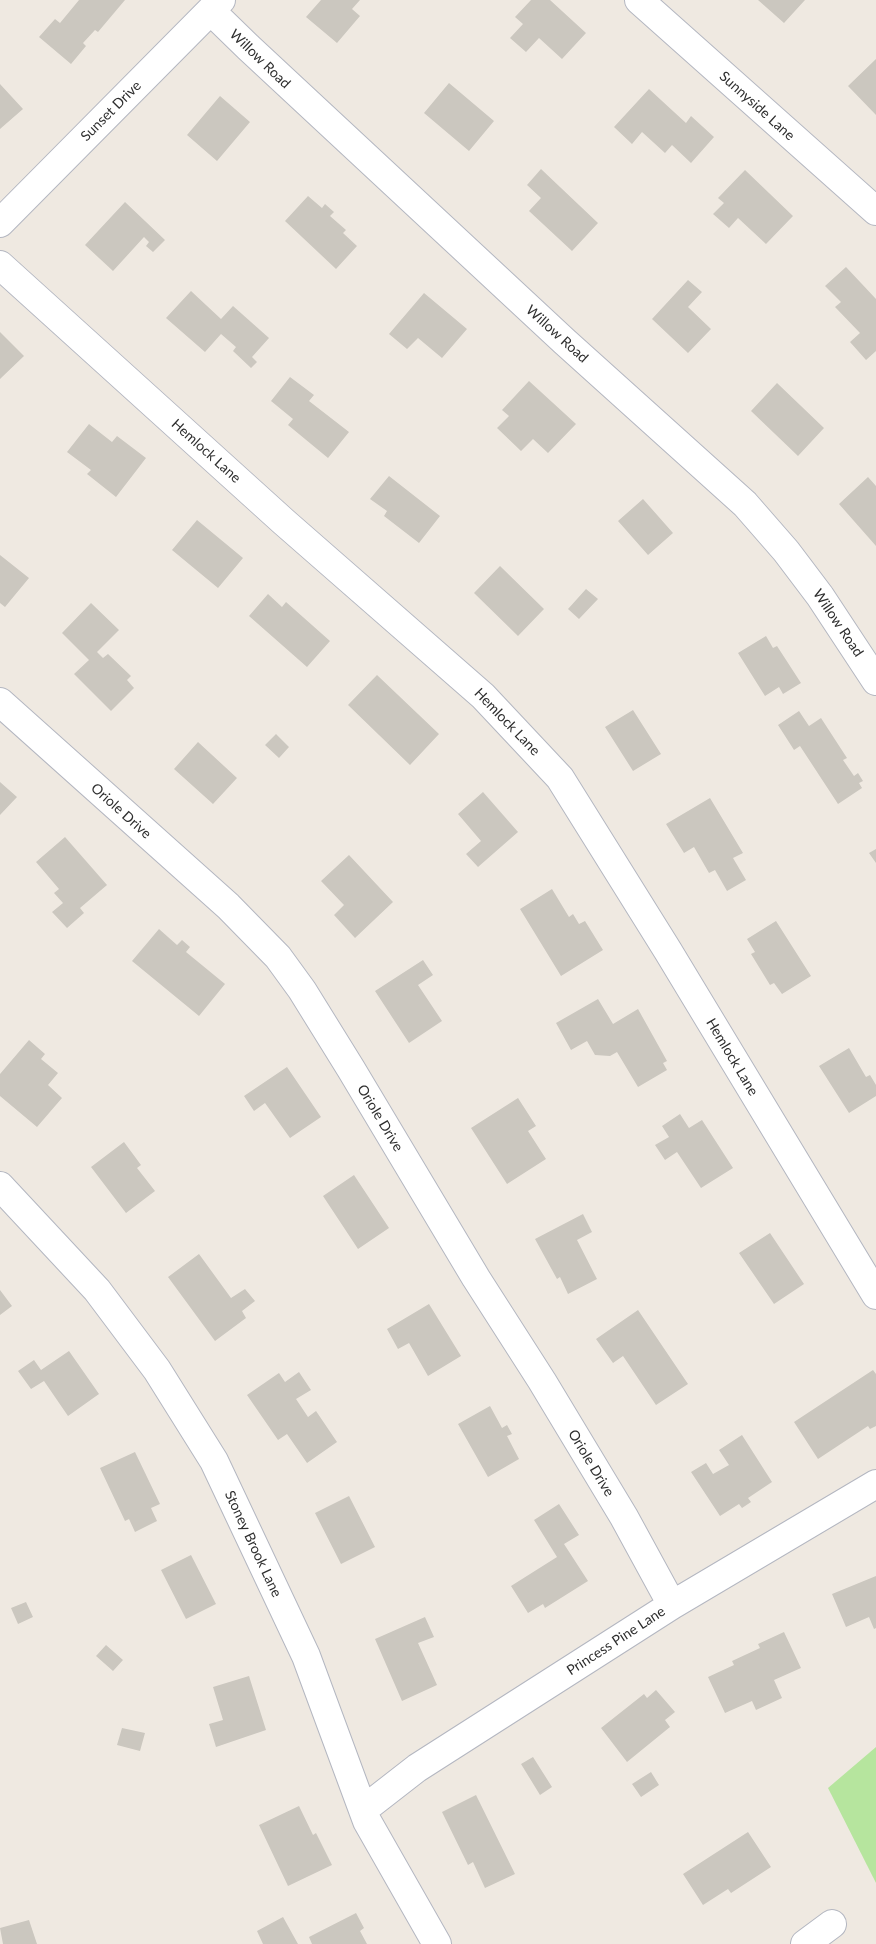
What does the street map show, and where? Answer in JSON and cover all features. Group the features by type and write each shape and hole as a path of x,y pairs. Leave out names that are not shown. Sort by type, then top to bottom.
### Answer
{"street":[{"name":"Sunnyside Lane","path":"639,0 876,211"},
{"name":"Sunset Drive","path":"0,223 216,5"},
{"name":"Willow Road","path":"216,5 255,54 550,328 745,504 786,551 820,596 876,681"},
{"name":"Hemlock Lane","path":"0,264 284,522 483,696 560,778 668,951 876,1295"},
{"name":"Oriole Drive","path":"0,702 228,906 278,957 302,990 476,1278 542,1382 624,1517 672,1605"},
{"name":"Stoney Brook Lane","path":"0,1186 97,1290 157,1370 214,1461 306,1656 367,1821 437,1944"},
{"name":"Princess Pine Lane","path":"363,1810 417,1768 672,1605 876,1484"},
{"path":"806,1944 832,1924"}],"green space":[{"path":"876,1747 876,1883 828,1788"}],"building":[{"path":"79,0 125,0 98,32 95,30 83,43 86,46 71,64 39,37 55,19 60,23"},
{"path":"321,0 360,0 352,9 360,16 337,43 306,17"},
{"path":"531,0 550,0 586,33 562,59 539,38 526,52 510,38 523,24 515,17"},
{"path":"758,0 805,0 784,23"},
{"path":"876,59 876,115 848,86"},
{"path":"449,83 494,121 469,151 424,113"},
{"path":"0,84 23,109 0,129"},
{"path":"649,89 686,123 691,116 714,137 691,163 672,145 665,153 642,132 632,144 614,127"},
{"path":"220,96 250,122 217,161 187,135"},
{"path":"541,169 598,223 572,251 529,211 541,198 527,185"},
{"path":"745,170 793,216 766,244 738,218 729,228 713,214 724,203 718,198"},
{"path":"308,196 322,208 325,204 334,212 330,216 346,230 343,233 357,246 336,269 285,221"},
{"path":"125,202 165,240 153,252 146,246 149,242 144,237 113,271 85,245"},
{"path":"846,267 876,299 876,351 866,360 850,342 860,333 835,307 841,302 825,286"},
{"path":"688,280 702,292 688,307 711,329 688,353 652,319"},
{"path":"191,291 221,319 233,306 269,338 252,357 257,362 251,368 233,351 236,347 221,334 205,352 166,318"},
{"path":"424,293 467,329 442,358 418,338 407,349 389,334"},
{"path":"0,332 24,356 0,379"},
{"path":"290,377 314,395 309,401 349,432 328,458 288,425 293,419 271,401"},
{"path":"529,381 576,424 548,453 533,439 521,451 497,428 509,416 502,410"},
{"path":"777,383 824,428 798,456 751,411"},
{"path":"89,424 112,442 117,436 146,458 116,497 87,474 91,470 67,452"},
{"path":"389,476 440,516 419,543 384,516 387,511 370,499"},
{"path":"868,477 876,486 876,546 839,504"},
{"path":"643,499 673,533 648,555 618,521"},
{"path":"197,520 243,558 218,588 172,550"},
{"path":"0,555 29,578 5,607 0,603"},
{"path":"500,566 544,609 518,636 474,593"},
{"path":"586,589 598,599 579,619 568,609"},
{"path":"268,594 282,607 286,602 330,641 307,667 249,616"},
{"path":"91,603 119,630 97,652 103,658 108,654 131,676 127,680 134,688 111,711 74,674 89,660 62,633"},
{"path":"766,636 773,648 777,646 801,683 783,694 779,687 765,696 738,653"},
{"path":"377,675 439,734 410,765 348,705"},
{"path":"633,710 661,754 633,771 605,727"},
{"path":"799,711 809,726 821,718 847,758 843,760 854,776 858,773 863,781 859,783 862,788 838,804 800,746 794,750 778,725"},
{"path":"276,734 289,747 279,758 265,745"},
{"path":"198,742 237,778 213,804 174,769"},
{"path":"0,782 17,797 0,815"},
{"path":"483,792 518,832 478,867 466,854 481,841 458,814"},
{"path":"710,798 743,853 733,858 746,880 727,891 715,870 709,873 694,847 684,853 666,824"},
{"path":"65,837 107,885 80,908 84,913 67,928 52,912 63,903 54,893 59,889 36,862"},
{"path":"876,849 876,863 869,853"},
{"path":"349,855 393,902 355,938 334,915 344,905 321,881"},
{"path":"552,889 569,917 573,914 579,924 585,921 603,950 561,976 520,909"},
{"path":"776,921 811,976 782,994 774,983 770,985 751,954 755,952 747,939"},
{"path":"159,929 177,945 182,940 190,947 186,952 225,984 199,1016 132,961"},
{"path":"423,960 433,975 418,985 442,1021 409,1043 375,991"},
{"path":"598,999 613,1024 638,1009 667,1061 663,1063 667,1070 638,1087 617,1052 610,1056 595,1055 587,1041 571,1050 556,1023"},
{"path":"29,1040 45,1054 41,1059 58,1073 48,1085 62,1098 37,1127 0,1096 0,1074"},
{"path":"849,1048 866,1077 870,1075 876,1085 876,1096 849,1113 819,1066"},
{"path":"287,1067 321,1117 290,1138 265,1103 254,1111 244,1096"},
{"path":"518,1098 536,1126 528,1131 546,1159 507,1184 471,1128"},
{"path":"680,1114 689,1128 702,1120 733,1168 701,1188 677,1152 665,1160 655,1145 669,1137 662,1126"},
{"path":"124,1142 141,1165 137,1168 155,1191 126,1213 91,1167"},
{"path":"354,1175 389,1228 358,1249 323,1196"},
{"path":"583,1214 592,1232 577,1240 597,1279 568,1294 560,1277 557,1279 535,1239"},
{"path":"770,1233 804,1284 774,1304 739,1253"},
{"path":"199,1254 231,1298 245,1289 255,1301 242,1311 246,1318 215,1341 168,1277"},
{"path":"0,1290 12,1306 0,1315"},
{"path":"429,1304 461,1356 428,1376 409,1343 398,1349 387,1329"},
{"path":"638,1310 688,1384 656,1405 623,1356 613,1363 596,1339"},
{"path":"69,1351 99,1394 68,1416 44,1381 31,1389 18,1371 34,1360 41,1370"},
{"path":"873,1370 876,1374 876,1426 870,1429 868,1426 818,1459 794,1422"},
{"path":"299,1372 311,1390 296,1399 308,1417 316,1411 337,1442 307,1463 287,1434 278,1440 247,1395 279,1373 285,1382"},
{"path":"490,1406 502,1428 507,1425 512,1434 507,1436 519,1459 488,1477 458,1424"},
{"path":"742,1435 772,1482 748,1498 751,1502 742,1508 739,1504 720,1516 691,1472 706,1463 713,1474 729,1465 719,1450"},
{"path":"135,1452 160,1504 151,1508 157,1521 135,1532 129,1519 125,1521 100,1468"},
{"path":"349,1496 375,1547 341,1564 315,1513"},
{"path":"559,1504 579,1535 564,1544 588,1581 545,1608 543,1604 528,1613 511,1586 557,1557 534,1520"},
{"path":"191,1555 216,1604 186,1619 161,1570"},
{"path":"876,1576 876,1628 874,1629 869,1617 846,1627 832,1594"},
{"path":"26,1602 33,1617 18,1624 11,1608"},
{"path":"425,1617 434,1637 418,1643 437,1685 402,1701 375,1639"},
{"path":"784,1632 801,1668 774,1680 782,1698 756,1710 752,1701 725,1713 708,1677 734,1665 732,1661 760,1648 758,1644"},
{"path":"106,1645 123,1660 113,1671 96,1656"},
{"path":"249,1676 266,1730 216,1747 209,1724 223,1720 213,1687"},
{"path":"656,1690 675,1712 665,1720 670,1727 627,1762 601,1728 644,1694 647,1698"},
{"path":"122,1728 145,1733 140,1751 117,1745"},
{"path":"533,1757 552,1787 540,1795 521,1764"},
{"path":"651,1772 659,1785 641,1797 632,1784"},
{"path":"476,1795 515,1874 485,1888 473,1862 468,1865 442,1812"},
{"path":"299,1806 313,1835 316,1833 332,1865 288,1886 259,1825"},
{"path":"748,1832 771,1867 731,1893 728,1889 703,1905 683,1874"},
{"path":"356,1913 364,1928 360,1931 367,1944 312,1944 309,1937"},
{"path":"283,1917 298,1944 263,1944 257,1931"},
{"path":"29,1920 37,1944 3,1944 0,1928"}]}
